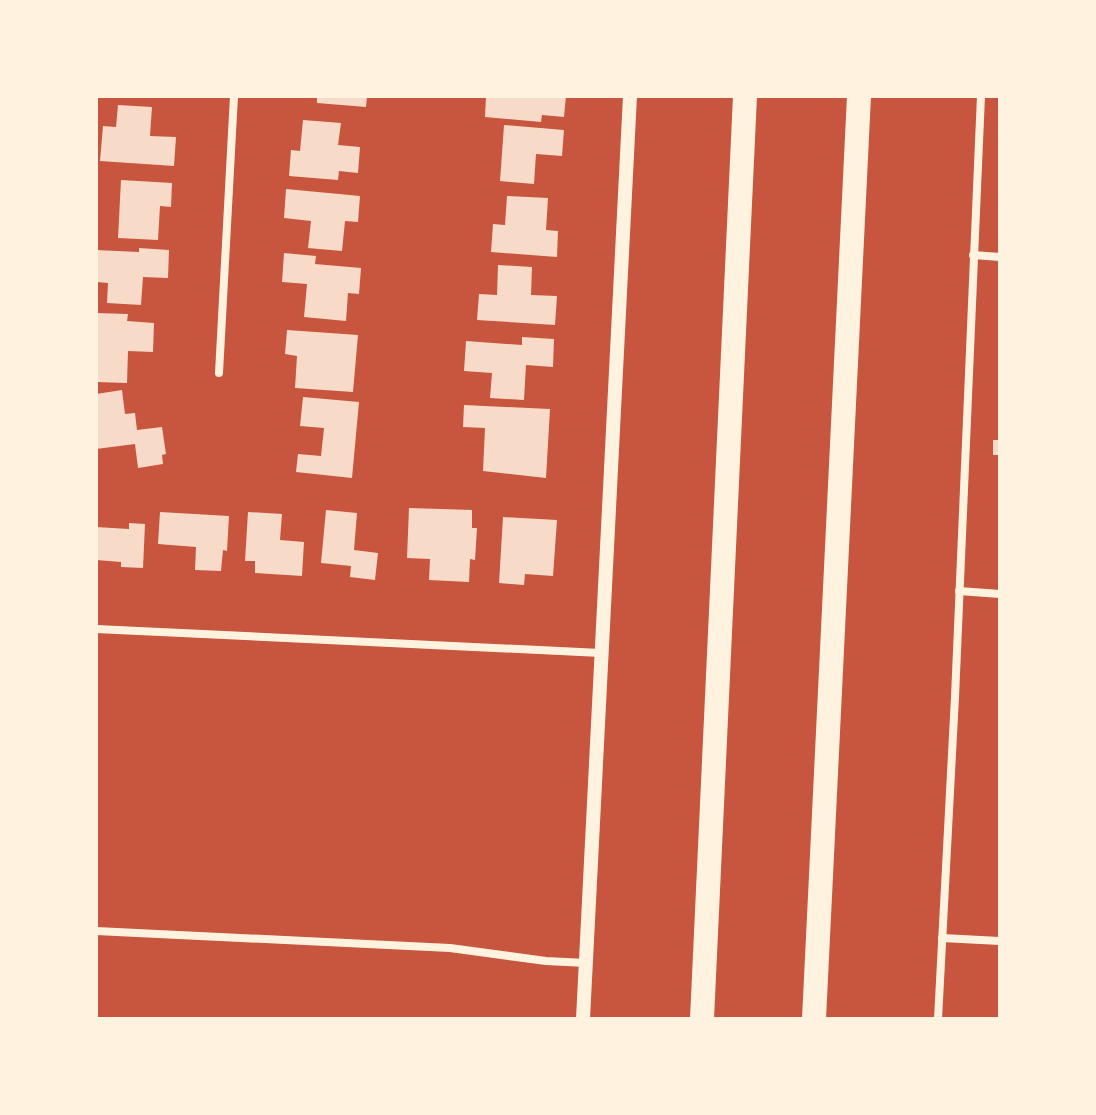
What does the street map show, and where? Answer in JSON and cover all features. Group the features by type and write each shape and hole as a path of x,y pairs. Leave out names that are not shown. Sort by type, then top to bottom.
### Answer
{"highway":[{"path":"702,1019 745,96"},
{"path":"814,1019 859,96"}],"street":[{"path":"219,373 234,96"},
{"path":"583,1019 630,96"},
{"path":"938,1019 981,96"},
{"path":"973,255 1000,257"},
{"path":"959,591 1000,594"},
{"path":"96,629 601,653"},
{"path":"96,931 450,948 586,963"},
{"path":"942,938 1000,941"}],"building":[{"path":"317,96 367,96 366,107 317,103"},
{"path":"486,96 566,96 564,117 542,115 541,122 485,117"},
{"path":"118,105 152,107 150,136 176,137 174,166 100,161 103,126 116,127"},
{"path":"303,120 341,123 338,145 360,147 358,173 339,171 338,180 289,176 291,150 300,151"},
{"path":"504,125 564,130 562,156 536,154 534,184 500,181"},
{"path":"121,180 172,183 171,207 160,206 158,240 118,238"},
{"path":"286,189 360,196 358,222 345,221 342,251 308,248 311,221 284,218"},
{"path":"507,196 548,198 546,230 558,231 557,257 491,252 493,224 505,225"},
{"path":"139,248 169,250 168,278 143,277 141,305 107,303 108,283 96,282 96,250 139,252"},
{"path":"284,253 316,256 315,264 361,268 359,294 348,293 346,321 304,317 307,284 282,282"},
{"path":"498,265 532,267 531,295 557,296 555,325 477,320 479,294 497,295"},
{"path":"96,313 128,314 127,321 154,323 153,352 128,351 127,383 96,382"},
{"path":"287,330 358,335 353,392 295,388 297,356 285,354"},
{"path":"522,337 554,339 553,367 526,365 524,400 490,398 492,373 464,371 466,341 522,345"},
{"path":"122,390 125,414 135,413 137,430 162,427 166,454 162,455 163,464 138,468 135,444 96,449 96,394"},
{"path":"303,397 359,402 352,478 296,472 298,454 321,456 324,428 300,426"},
{"path":"464,405 550,409 546,478 483,471 485,428 463,427"},
{"path":"993,440 1000,440 1000,455 993,455"},
{"path":"409,508 472,510 472,528 477,528 475,560 470,559 469,582 429,580 430,559 407,558"},
{"path":"326,510 357,513 354,550 378,553 375,580 350,577 351,566 321,563"},
{"path":"160,512 229,516 227,551 223,550 221,571 195,570 196,547 158,544"},
{"path":"248,512 282,514 280,540 304,542 302,576 255,573 255,561 245,561"},
{"path":"503,517 557,520 553,576 525,574 524,585 499,583"},
{"path":"129,523 145,524 143,568 121,567 121,562 96,560 96,527 129,529"}]}
